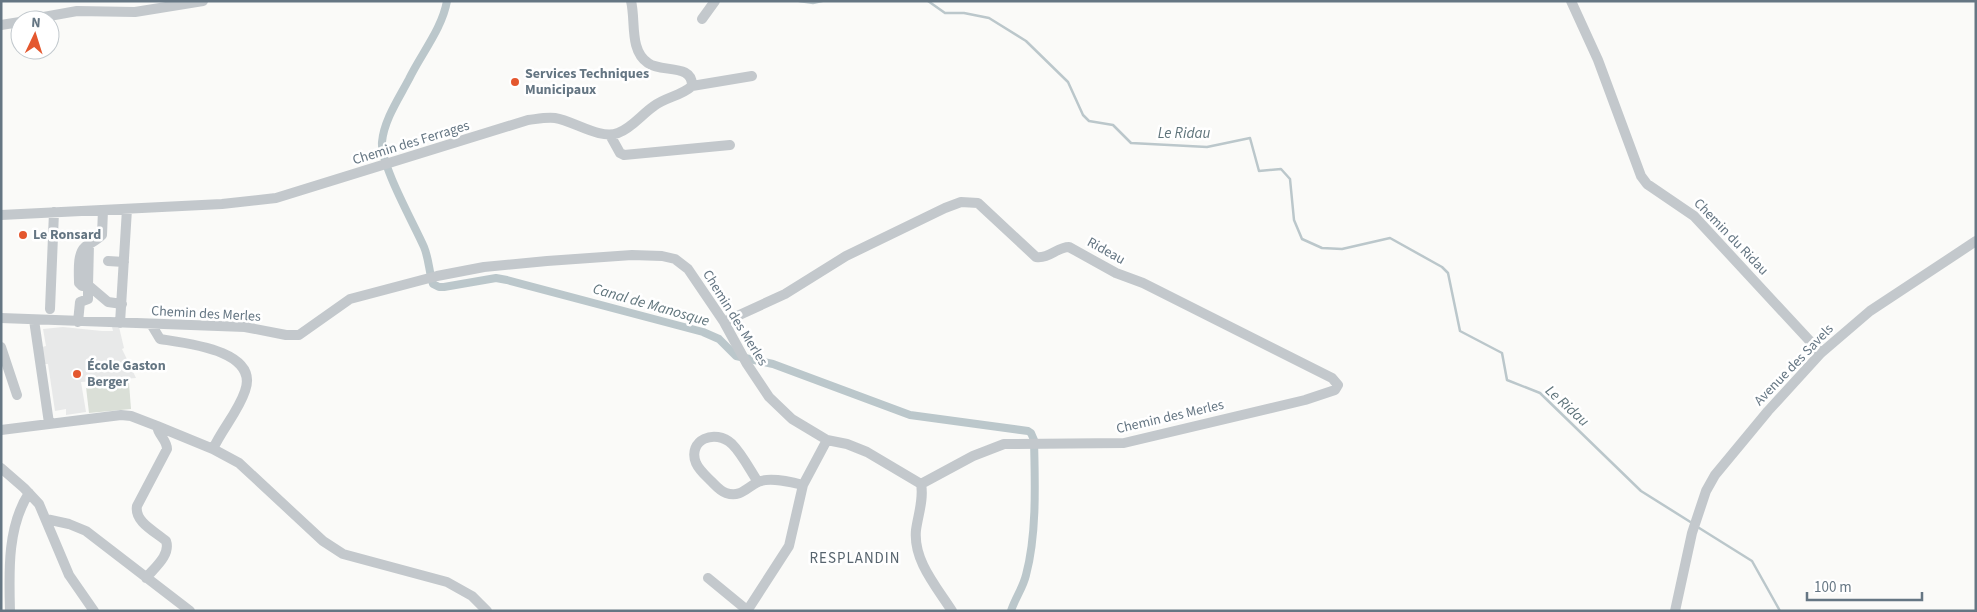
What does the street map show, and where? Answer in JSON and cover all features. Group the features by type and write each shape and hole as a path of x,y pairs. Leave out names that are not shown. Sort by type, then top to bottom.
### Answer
{"street":[{"path":"60,13 90,6 136,12 203,1"},
{"path":"631,1 636,45 640,54 648,63 655,67 681,71 688,75 692,80 692,86"},
{"path":"702,19 715,1"},
{"name":"Chemin du Ridau","path":"1572,1 1598,60 1641,176 1647,184 1694,216 1821,353"},
{"path":"730,145 624,155 620,153 610,135 621,132 657,104 692,86 752,76"},
{"name":"Chemin des Ferrages","path":"1,215 222,204 276,198 528,120 541,118 554,118 610,135"},
{"name":"Rideau","path":"724,322 785,294 846,256 901,229 951,205 973,201 982,206 1036,257 1042,258 1063,248 1070,247 1116,273 1143,283 1337,382 1337,388 1329,393 1241,415"},
{"path":"120,323 127,209"},
{"path":"103,210 102,235 89,244 79,284 88,286 108,302 122,304"},
{"path":"50,307 54,212"},
{"name":"Avenue des Savels","path":"1675,611 1695,525 1706,491 1715,475 1768,411 1821,353 1870,311 1976,241"},
{"name":"Chemin des Merles","path":"1,318 245,327 286,335 300,335 350,299 437,276 484,267 554,260 632,255 662,256 675,259 684,264 724,322 744,359 776,405 792,419 827,440 838,441 862,449 921,484 973,456 1008,444 1116,444 1241,415"},
{"path":"108,261 124,262"},
{"path":"78,322 80,302 88,298 88,286"},
{"path":"34,320 49,423"},
{"path":"151,324 160,339 203,347 225,354 244,371 246,381 245,392 213,449"},
{"path":"1,347 17,395"},
{"path":"1,430 121,415 131,416 213,449 244,467 331,547 348,556 446,582 472,596 487,611"},
{"path":"146,578 164,556 167,546 166,541 139,519 136,511 167,449 157,426"},
{"path":"758,482 731,443 723,438 713,436 702,440 697,448 696,461 702,472 720,490 737,494 749,489 758,482 786,481 804,485"},
{"path":"708,578 747,610 789,546 804,485 827,440"},
{"path":"1,468 39,504 69,575 94,611"},
{"path":"921,484 922,498 916,530 917,550 925,568 952,611"},
{"path":"10,611 10,557 17,523 29,493"},
{"path":"46,519 68,524 86,531 190,611"}],"shaded area":[{"name":"École Gaston Berger","path":"63,327 113,331 112,327 119,327 124,348 122,349 136,378 81,382 86,412 66,415 66,409 55,411 48,364 45,364 42,347 46,346 43,329"},
{"path":"129,383 131,409 89,413 86,387"}],"waterway":[{"name":"Canal de Manosque","path":"447,1 441,21 389,117 382,142 386,164 426,252 433,284 444,287 496,278 507,280 703,332 719,339 736,356 773,364 910,415 1028,431 1034,440 1035,473 1032,543 1025,580 1011,611"},
{"name":"Le Ridau","path":"799,1 813,3 822,1"},
{"name":"Le Ridau","path":"928,1 945,13 964,13 989,18 1026,41 1068,82 1083,115 1089,121 1113,125 1131,143 1207,147 1250,138 1259,171 1281,169 1290,179 1294,220 1302,239 1322,248 1342,249 1390,238 1442,267 1448,273 1460,331 1502,353 1507,380 1540,393 1641,491 1692,523"},
{"name":"Le Ridau","path":"1696,526 1752,561 1780,611"}],"place":[{"name":"Services Techniques Municipaux","path":"515,82"},
{"name":"Le Ronsard","path":"23,235"},
{"name":"École Gaston Berger","path":"77,374"}],"district":[{"name":"RESPLANDIN","path":"855,558"}]}
